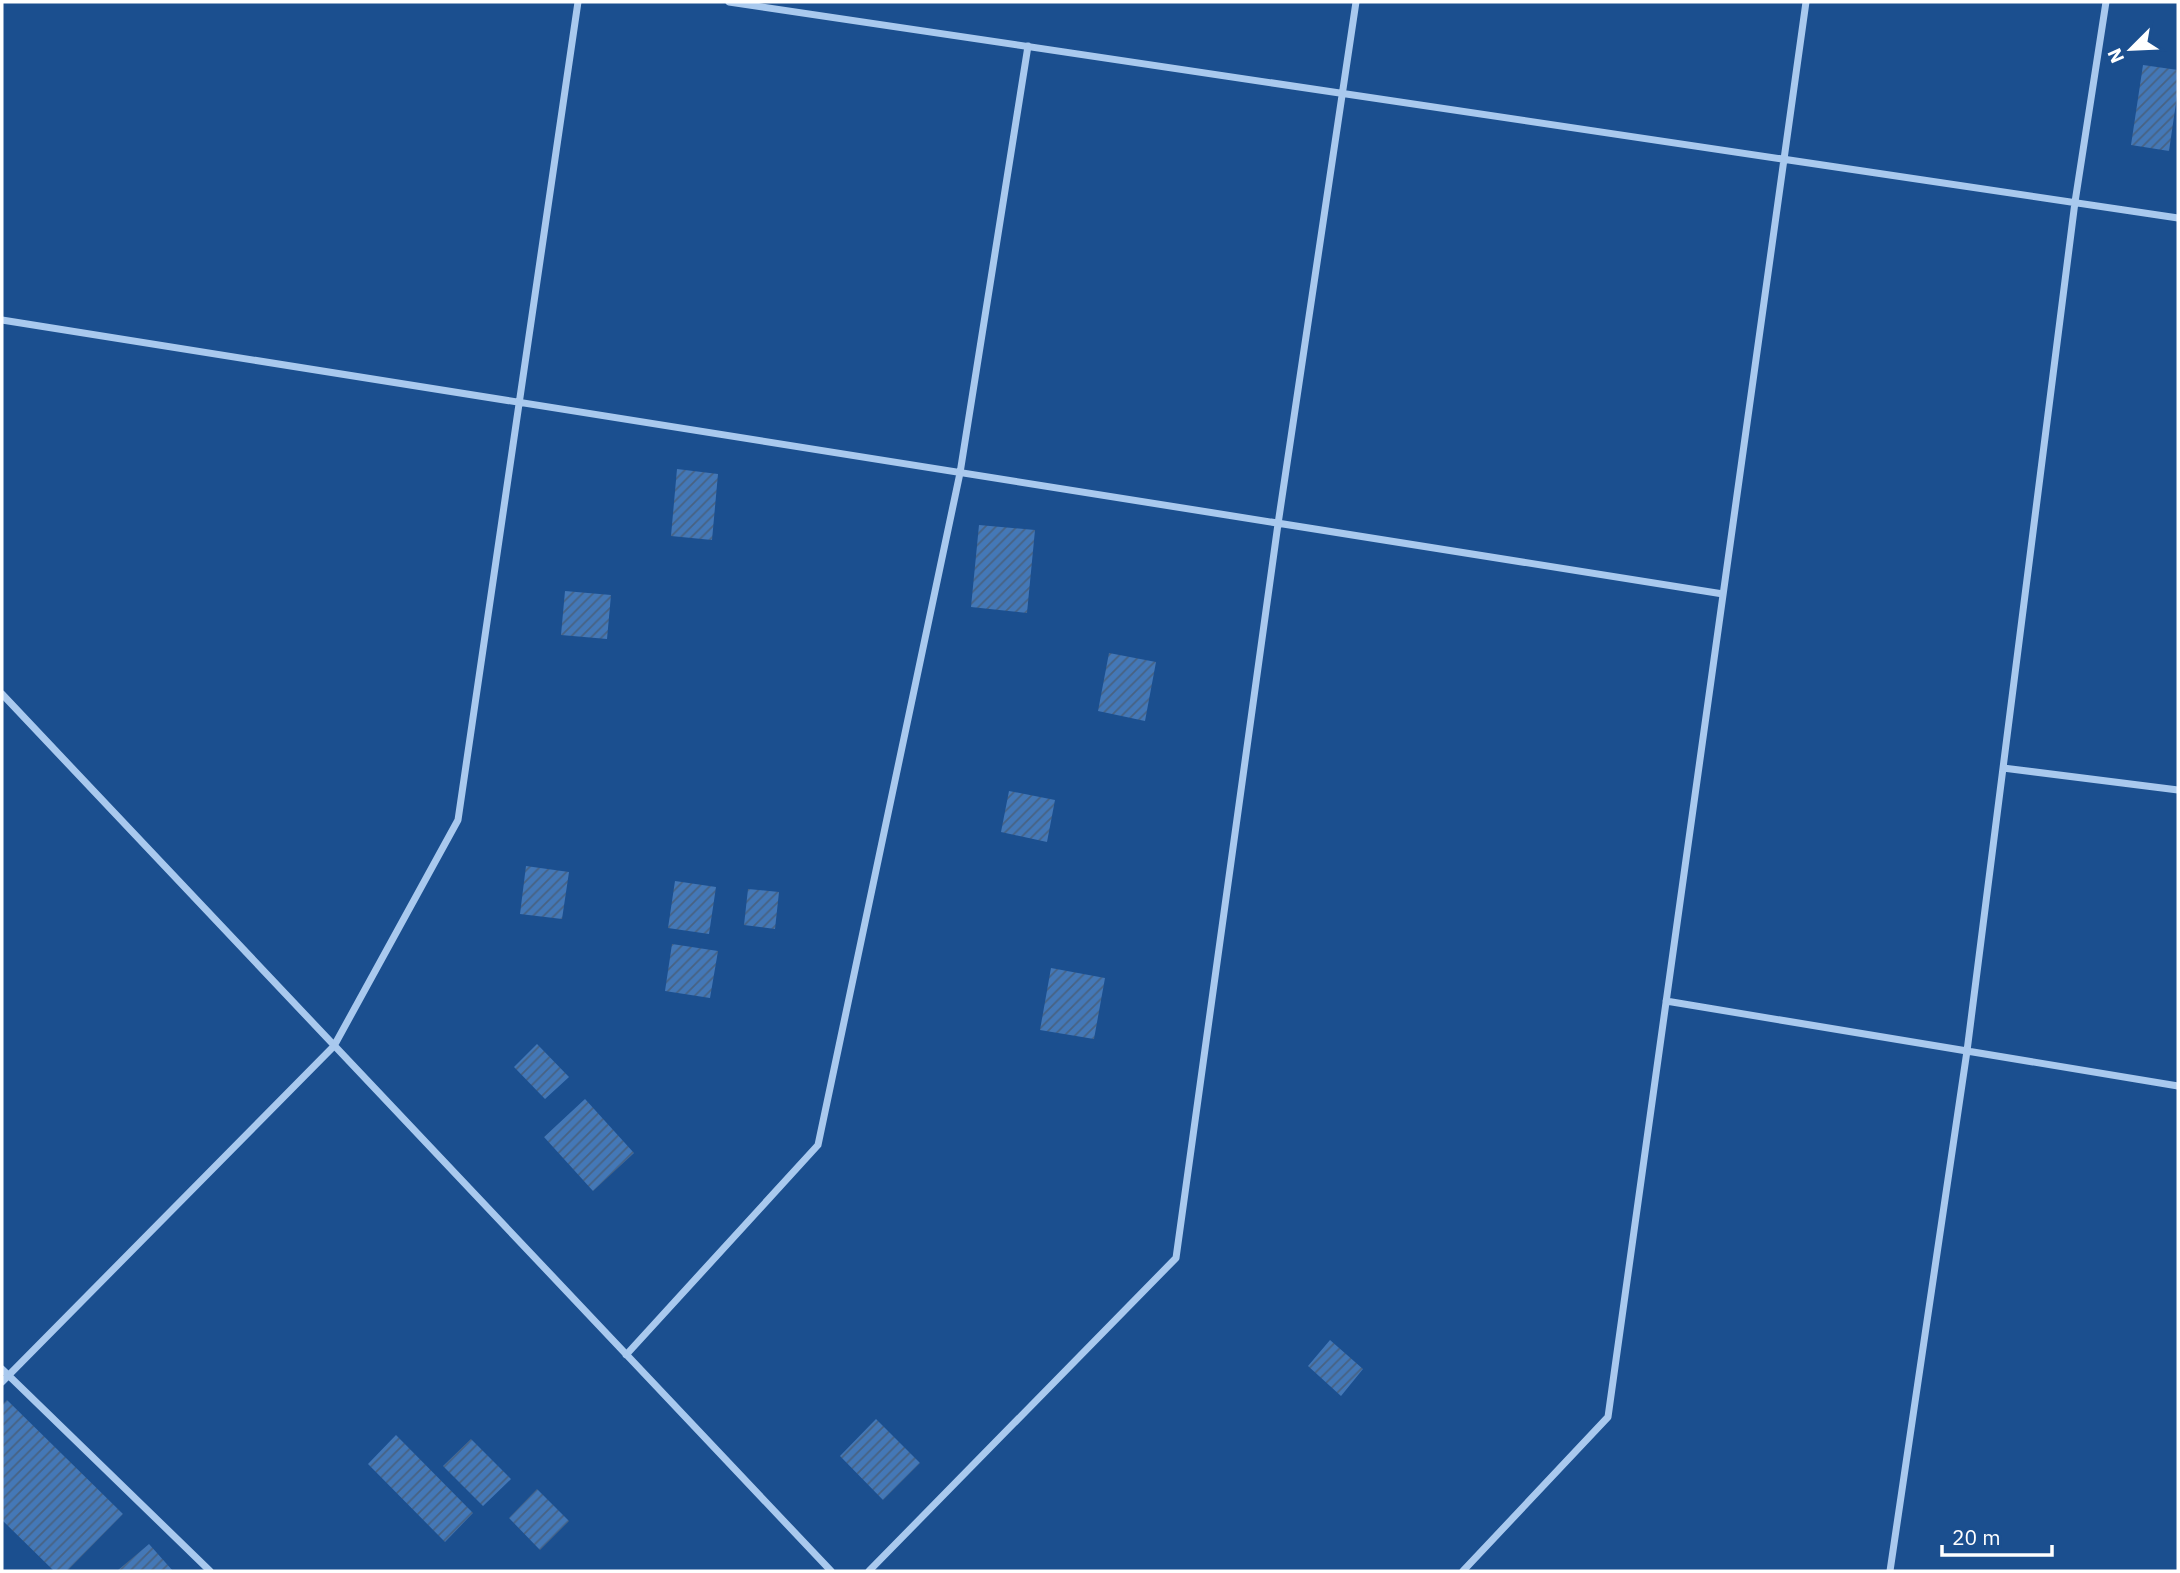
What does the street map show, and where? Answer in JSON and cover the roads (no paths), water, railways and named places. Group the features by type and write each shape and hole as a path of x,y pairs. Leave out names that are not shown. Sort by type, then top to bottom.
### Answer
{"street":[{"path":"5,1379 334,1046 458,820 578,2"},
{"path":"729,2 2178,218"},
{"path":"869,1571 1176,1258 1278,524 1356,2"},
{"path":"1465,1571 1608,1417 1806,2"},
{"path":"1891,1571 1967,1051 2075,202 2106,2"},
{"path":"626,1355 818,1145 960,473 1028,46"},
{"path":"2,320 1723,594"},
{"path":"2,694 831,1571"},
{"path":"2003,768 2178,790"},
{"path":"1666,1000 2178,1086"},
{"path":"2,1369 5,1379 210,1571"}]}
